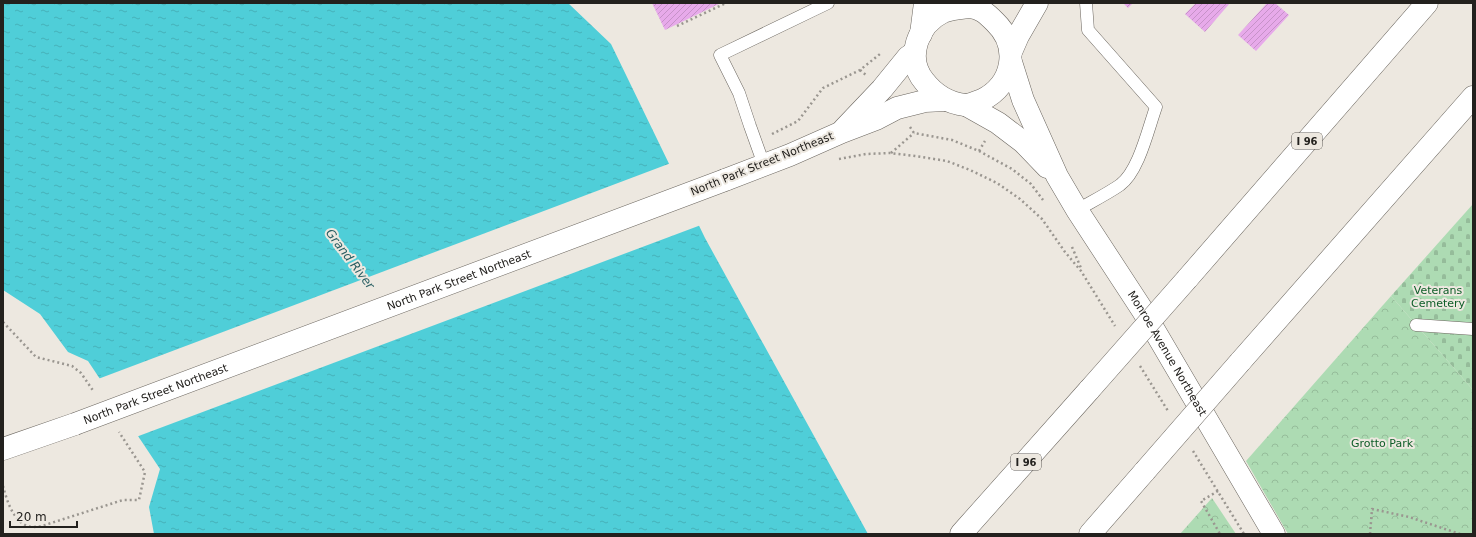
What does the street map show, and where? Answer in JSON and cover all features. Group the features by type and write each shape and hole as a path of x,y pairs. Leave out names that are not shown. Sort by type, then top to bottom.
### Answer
{"main road":[{"path":"925,3 917,43 916,66 922,80 932,91 956,102 977,102 989,96 1000,86 1007,73 1018,36 1037,3"},
{"name":"I 96","path":"961,534 1187,279 1427,3"},
{"path":"917,43 928,24 942,13 955,8 977,5 1000,27 1009,42 1011,57"},
{"name":"North Park Street Northeast","path":"842,132 882,89 908,57 917,43"},
{"name":"Monroe Avenue Northeast","path":"1011,57 1023,100 1057,176 1077,210 1143,311 1274,534"},
{"path":"1090,534 1473,96"},
{"name":"North Park Street Northeast","path":"3,449 75,424 725,180 842,132 876,120 897,108 925,101 956,102"},
{"name":"Monroe Avenue Northeast","path":"956,102 998,123 1023,142 1057,176"}],"lane":[{"path":"764,165 739,92 720,55 828,3"},
{"path":"1077,210 1120,184 1135,167 1156,107 1088,30 1086,3"},
{"path":"1416,325 1473,329"}],"path":[{"path":"677,26 726,3"},
{"path":"798,121 823,88 860,70 882,52"},
{"path":"890,153 914,133 952,140 979,151 1012,169 1031,184 1037,192"},
{"path":"838,160 866,154 890,153 915,156 947,161 997,183 1020,199 1042,219 1081,271 1117,329"},
{"path":"1137,361 1169,413"},
{"path":"1189,445 1244,534"},
{"path":"1218,490 1201,501 1220,534"},
{"path":"1370,534 1372,510 1409,518 1460,534"}],"green space":[{"name":"Veterans Cemetery","path":"1473,204 1473,390 1391,296"},
{"name":"Grotto Park","path":"1391,296 1473,390 1473,534 1288,534 1246,461"},
{"path":"1212,498 1236,534 1180,534"}],"water":[{"name":"Grand River","path":"3,3 568,3 611,44 705,238 868,534 154,534 149,507 160,469 88,361 68,352 40,314 3,290"}],"pier":[{"path":"671,163 701,225 136,437 98,379"}],"building":[{"path":"652,3 721,3 665,30"},
{"path":"1123,3 1133,3 1128,8"},
{"path":"1196,3 1230,3 1205,32 1185,14"},
{"path":"1267,3 1275,3 1289,15 1256,51 1238,35"}]}
